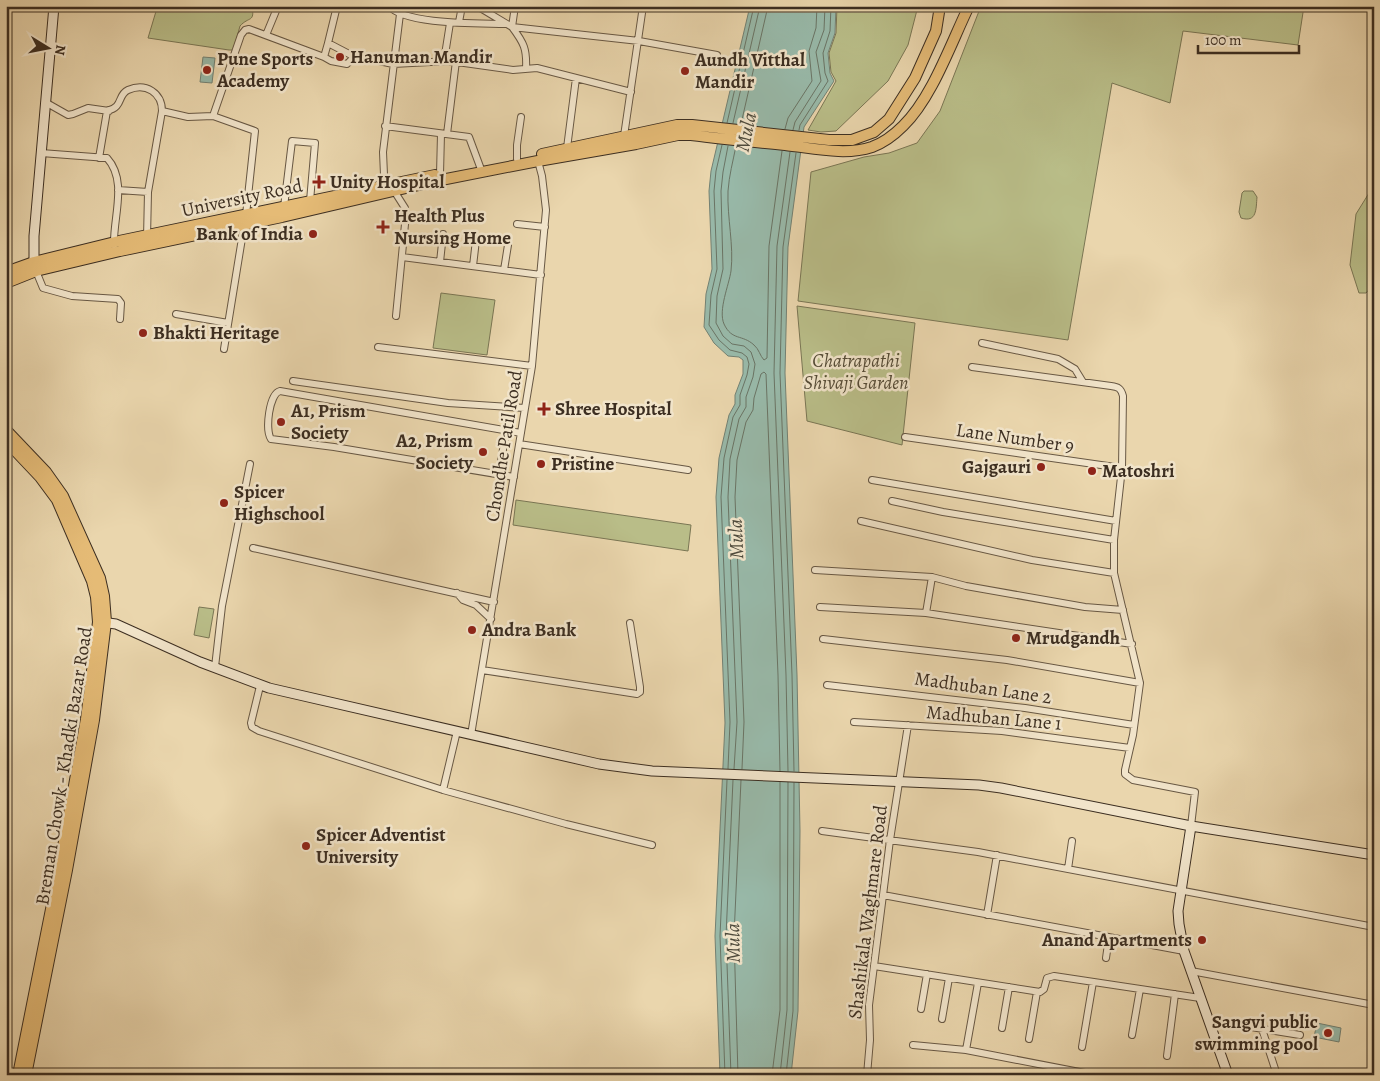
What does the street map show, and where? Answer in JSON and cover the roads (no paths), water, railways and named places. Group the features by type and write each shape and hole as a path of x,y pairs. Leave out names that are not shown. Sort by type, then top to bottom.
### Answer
{"main road":[{"path":"936,30 940,6"},
{"path":"828,145 852,140 874,132 889,119 914,78 946,6"},
{"path":"828,145 854,150 872,146 889,138 904,125 930,88 968,6"},
{"name":"University Road","path":"245,220 284,207 391,188 440,174 538,161 624,141 677,125 692,130 828,145"},
{"name":"University Road","path":"6,272 35,267 114,247 481,169 567,148 624,141"},
{"name":"University Road","path":"6,283 35,267"},
{"name":"Breman Chowk - Khadki Bazar Road","path":"6,430 46,472 60,498 92,581 102,622 94,720 26,1075"},
{"name":"Breman Chowk - Khadki Bazar Road","path":"6,441 60,498"},
{"name":"Breman Chowk - Khadki Bazar Road","path":"18,1075 62,855 102,622"}],"street":[{"path":"54,6 34,236 35,267 43,288 72,296 118,299 121,303 120,319"},
{"path":"266,35 278,6"},
{"path":"324,57 337,6"},
{"path":"389,6 400,14 450,23 509,26 639,41 717,55"},
{"path":"459,22 462,6"},
{"path":"477,6 509,26 523,42 527,53 526,69"},
{"path":"509,26 515,6"},
{"path":"624,141 643,6"},
{"path":"396,316 406,214 405,208 391,188 383,170 386,126 400,14"},
{"path":"444,61 450,23"},
{"path":"213,116 241,35 245,30 249,29 266,35 331,61 347,64 355,56"},
{"path":"328,43 355,56 393,64 456,61 513,70 537,68 631,92"},
{"path":"440,174 444,134 456,61"},
{"path":"567,148 576,78"},
{"path":"46,102 68,115 88,108 109,111 114,109 120,104 122,95 128,90 147,88 158,96 162,103 162,111 148,192 147,241"},
{"path":"99,158 109,111"},
{"path":"162,111 188,116 213,116 255,131 245,220 224,349"},
{"path":"517,159 516,145 521,117"},
{"path":"386,126 469,137 481,169"},
{"path":"284,207 292,142 315,143 310,201"},
{"path":"41,153 107,158 113,165 118,182 114,247"},
{"name":"Chondhe Patil Road","path":"471,735 532,366 546,210 542,176 538,161"},
{"path":"118,190 148,192"},
{"path":"517,224 545,227"},
{"path":"440,262 443,234"},
{"path":"473,266 476,240"},
{"path":"504,270 508,245"},
{"path":"402,257 541,275"},
{"path":"176,314 228,323"},
{"path":"982,343 1058,359 1075,369 1083,382"},
{"path":"378,347 532,366"},
{"path":"972,366 1118,387 1122,390 1122,468 1114,540 1114,573 1140,683 1125,770 1128,777 1195,792 1178,910 1184,951 1229,1074"},
{"path":"293,381 448,403 526,408"},
{"path":"514,477 343,448 271,439 268,430 269,414 273,396 276,392 280,391 521,434"},
{"path":"499,474 506,431"},
{"name":"Lane Number 9","path":"905,437 1122,468"},
{"path":"519,444 688,470"},
{"path":"215,667 222,606 250,464"},
{"path":"872,480 1116,521"},
{"path":"892,501 944,512 1114,540"},
{"path":"861,521 1032,560 1114,573"},
{"path":"253,548 494,602"},
{"path":"815,570 932,578 966,586 1085,607 1124,610"},
{"path":"926,614 932,578"},
{"path":"457,593 463,600 476,606 491,619"},
{"path":"820,607 926,614 1132,644"},
{"path":"102,622 116,624 260,686 612,766 652,770 979,785 1191,826 1374,856"},
{"path":"482,670 637,694 640,688 630,623"},
{"path":"823,639 1006,660 1140,683"},
{"name":"Madhuban Lane 2","path":"827,685 1015,707 1134,725"},
{"path":"260,686 251,723 252,727 259,731 443,790 566,824 652,845"},
{"name":"Madhuban Lane 1","path":"854,722 1002,731 1130,748"},
{"name":"Shashikala Waghmare Road","path":"867,1075 870,1040 869,1005 890,840 908,725"},
{"path":"443,790 457,731"},
{"path":"822,831 997,855 1374,927"},
{"path":"1068,869 1072,841"},
{"path":"987,915 997,855"},
{"path":"883,895 1184,951"},
{"path":"1106,958 1109,937"},
{"path":"874,966 1037,992 1042,992 1047,978 1054,976 1200,998"},
{"path":"1192,971 1374,1005"},
{"path":"922,1009 927,974"},
{"path":"942,1019 949,978"},
{"path":"966,1050 978,982"},
{"path":"1082,1047 1092,982"},
{"path":"1002,1028 1009,987"},
{"path":"1132,1035 1140,989"},
{"path":"1029,1039 1037,992"},
{"path":"1167,1056 1175,994"},
{"path":"1208,1020 1300,1035"},
{"path":"1262,1029 1277,1075"},
{"path":"913,1045 966,1050 1095,1075"},
{"path":"1371,1075 1374,1060"}],"water":[{"name":"Mula","path":"750,6 836,6 835,33 828,53 830,73 834,81 804,127 788,247 785,373 797,675 800,831 798,1011 791,1075 720,1075 715,936 725,723 716,497 719,458 729,415 735,404 735,395 743,374 743,360 739,357 728,356 714,343 704,327 706,294 712,269 709,191 711,171"},
{"name":"Pune Sports Academy","path":"203,57 215,58 212,83 200,82"},
{"name":"Sangvi public swimming pool","path":"1317,1023 1341,1028 1339,1042 1314,1037"}],"place":[{"name":"Hanuman Mandir","path":"340,57"},
{"name":"Pune Sports Academy","path":"207,70"},
{"name":"Aundh Vitthal Mandir","path":"685,71"},
{"name":"Unity Hospital","path":"319,182"},
{"name":"Health Plus Nursing Home","path":"383,227"},
{"name":"Bank of India","path":"313,234"},
{"name":"Bhakti Heritage","path":"143,333"},
{"name":"Shree Hospital","path":"544,409"},
{"name":"A1, Prism Society","path":"281,422"},
{"name":"A2, Prism Society","path":"483,452"},
{"name":"Pristine","path":"541,464"},
{"name":"Gajgauri","path":"1041,467"},
{"name":"Matoshri","path":"1092,471"},
{"name":"Spicer Highschool","path":"224,503"},
{"name":"Andra Bank","path":"472,630"},
{"name":"Mrudgandh","path":"1016,638"},
{"name":"Spicer Adventist University","path":"306,846"},
{"name":"Anand Apartments","path":"1202,940"},
{"name":"Sangvi public swimming pool","path":"1328,1033"}],"park label":[{"name":"Chatrapathi Shivaji Garden","path":"856,372"}]}
